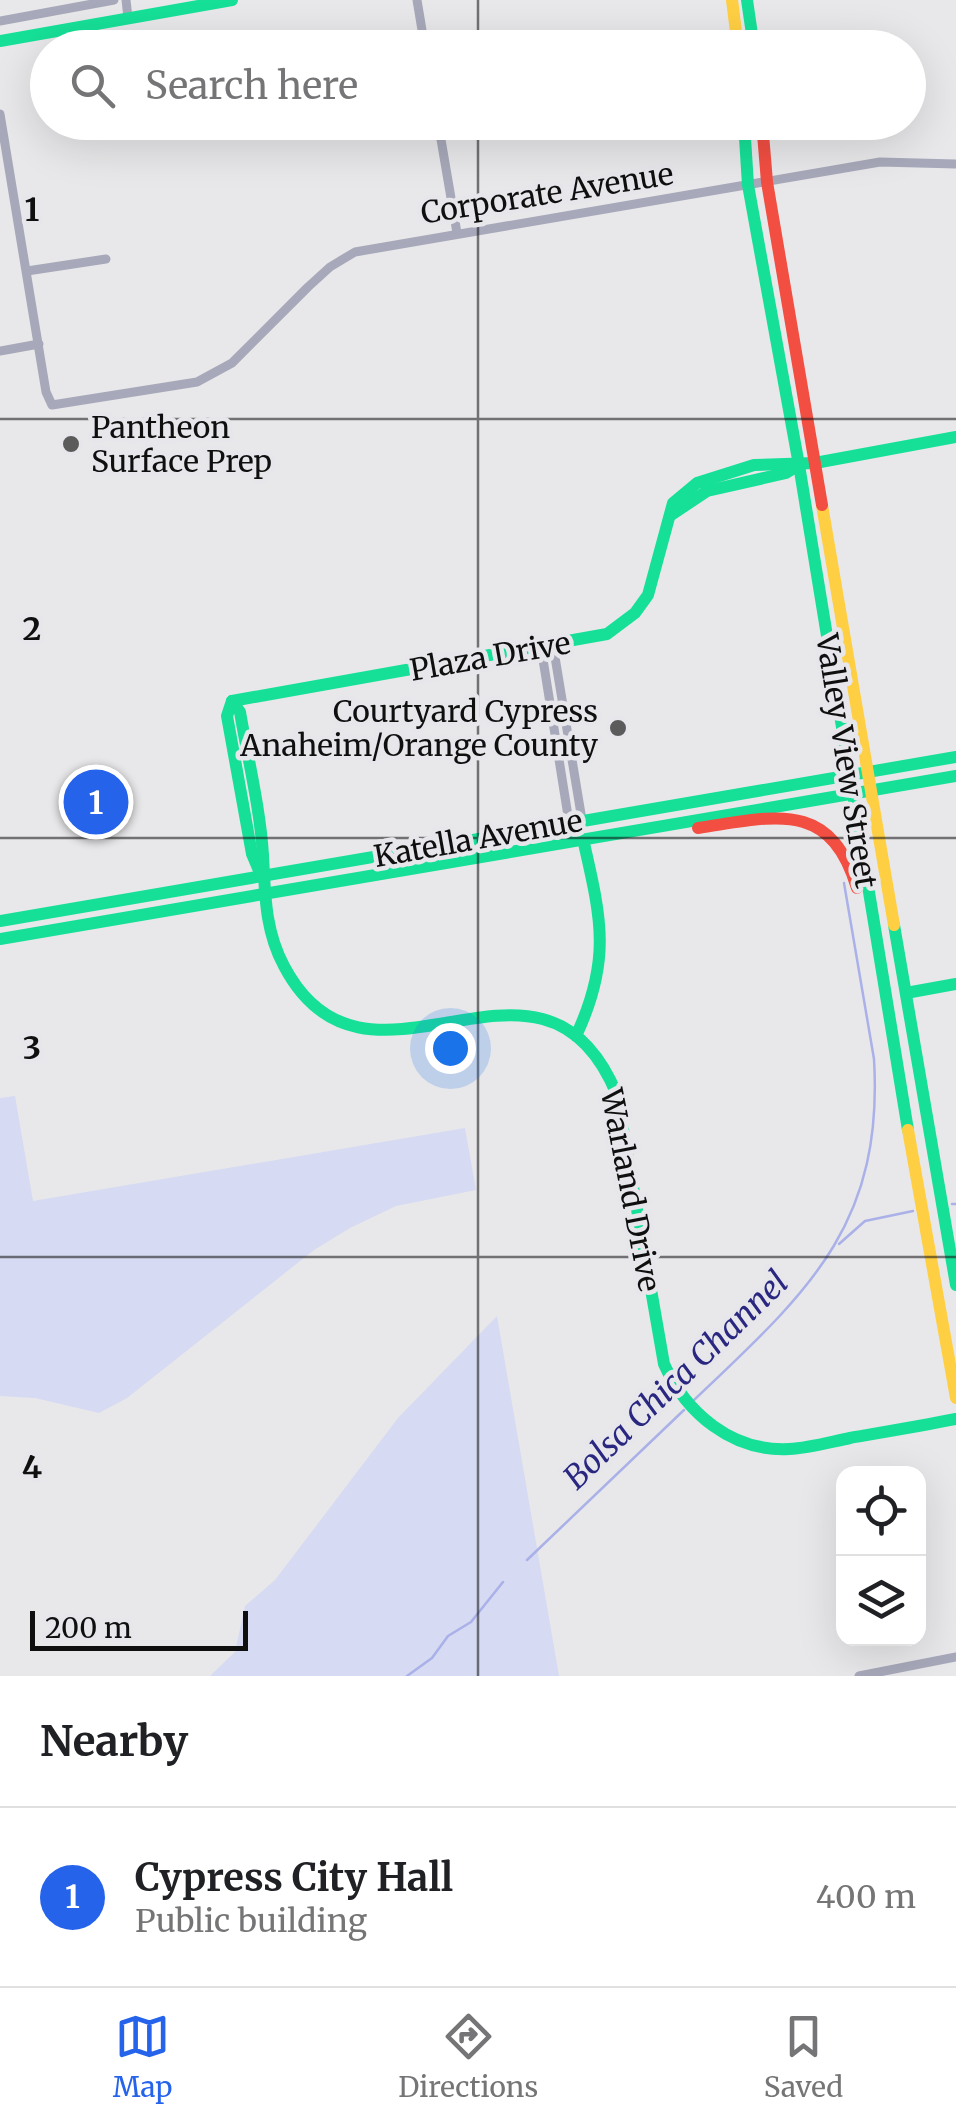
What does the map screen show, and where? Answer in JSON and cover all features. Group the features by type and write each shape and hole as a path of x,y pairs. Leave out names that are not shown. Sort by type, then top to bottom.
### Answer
{"main road":[{"path":"61,30 232,0"},
{"path":"732,0 736,30"},
{"path":"747,0 751,30"},
{"path":"0,41 30,36"},
{"name":"Valley View Street","path":"745,140 748,185 956,1398"},
{"name":"Valley View Street","path":"764,140 767,182 956,1285"},
{"name":"Plaza Drive","path":"232,701 607,634 632,616 653,586 660,538 671,516 670,508 674,500 702,479 782,462 799,465 956,437"},
{"name":"Warland Drive","path":"232,701 240,712 262,854 261,875 278,953 288,978 320,1011 372,1031 518,1013 576,1036 605,1067 616,1094 664,1364 670,1382 689,1408 704,1422 743,1442 785,1449 956,1419"},
{"name":"Katella Avenue","path":"0,921 956,757"},
{"name":"Katella Avenue","path":"0,939 956,776"},
{"path":"576,1036 592,1006 603,960 583,838 606,816"},
{"path":"658,826 688,829 783,817 804,820 825,830 843,846 853,865 876,974 884,988"},
{"path":"565,842 580,828 576,821"},
{"path":"906,993 956,984"}],"street":[{"path":"42,0 44,13"},
{"path":"0,20 114,0"},
{"path":"126,0 128,18"},
{"path":"417,0 422,30"},
{"path":"0,114 39,344 0,351"},
{"path":"441,140 457,232"},
{"name":"Corporate Avenue","path":"39,344 46,392 52,405 197,382 232,363 319,277 354,252 880,162 956,164"},
{"path":"27,271 106,258"},
{"path":"547,646 576,821"},
{"path":"859,1676 956,1657"}],"shaded area":[{"path":"15,1096 33,1201 465,1128 476,1190 396,1206 350,1228 314,1250 127,1398 99,1413 35,1398 0,1396 0,1098"},
{"path":"497,1316 559,1676 210,1676 235,1652 245,1606 275,1580 398,1418"}],"waterway":[{"name":"Bolsa Chica Channel","path":"693,1401 802,1290 851,1213 866,1169 874,1118 874,1059 844,883"},
{"path":"839,1244 865,1221 913,1211"},
{"name":"Bolsa Chica Channel","path":"527,1560 684,1410"},
{"name":"Bolsa Chica Channel","path":"407,1676 432,1658 448,1636 471,1622 503,1582"}],"traffic: fast":[{"path":"62,30 232,0"},
{"path":"747,0 751,30"},
{"path":"0,41 30,36"},
{"path":"745,140 748,185 799,465 908,1130"},
{"path":"232,701 607,634 635,613 648,595 673,503 697,483 754,465 815,463 956,437"},
{"path":"671,515 707,491 786,473 799,465"},
{"path":"232,701 240,712 257,801 273,939 284,966 319,1010 361,1028 407,1029 501,1016 545,1020 585,1043 617,1095 664,1364 698,1413 713,1426 749,1444 789,1449 956,1419"},
{"path":"232,701 227,716 252,854 260,873"},
{"path":"0,921 956,757"},
{"path":"0,939 956,776"},
{"path":"576,1036 595,984 600,938 583,839"},
{"path":"894,925 956,1285"},
{"path":"906,993 956,984"}],"traffic: slow":[{"path":"732,0 736,30"},
{"path":"822,505 894,925"},
{"path":"908,1130 956,1398"}],"traffic: jam":[{"path":"764,140 767,182 822,505"},
{"path":"698,828 775,818 815,827 831,839 846,859 857,888"}],"place":[{"name":"Pantheon Surface Prep","path":"71,444"},
{"name":"Courtyard Cypress Anaheim/Orange County","path":"618,728"},
{"name":"Cypress City Hall","path":"96,802"}]}
